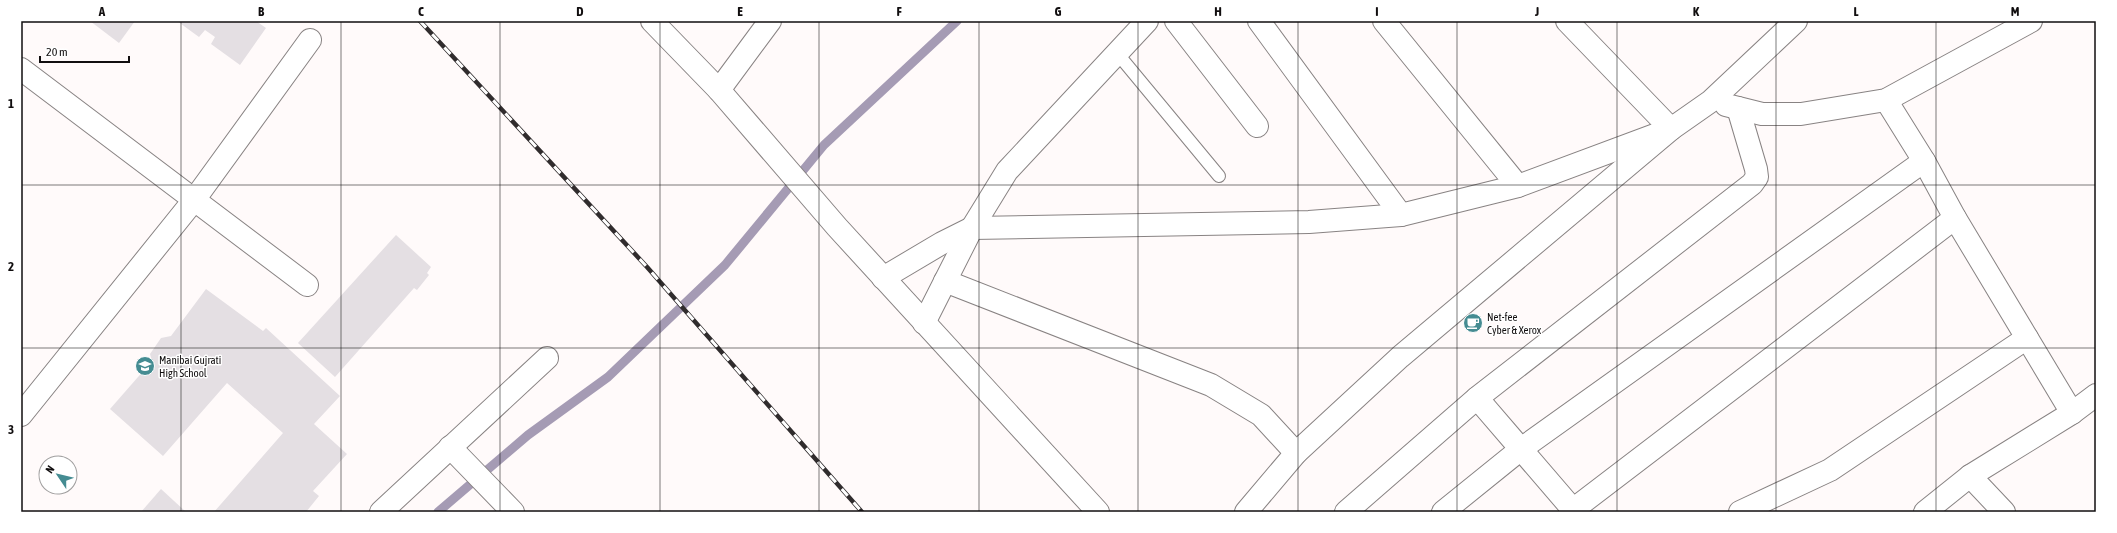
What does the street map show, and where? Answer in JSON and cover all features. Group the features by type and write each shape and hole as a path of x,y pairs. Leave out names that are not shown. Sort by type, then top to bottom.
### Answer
{"street":[{"path":"652,21 719,90 837,227 1098,512"},
{"path":"719,90 770,21"},
{"path":"924,323 972,228 1007,171 1146,21"},
{"path":"1176,21 1257,126"},
{"path":"1259,21 1401,215"},
{"path":"1384,21 1518,186"},
{"path":"1567,21 1671,129"},
{"path":"1246,512 1296,453 1400,357 1671,129 1711,101 1796,21"},
{"path":"1711,101 1762,114 1801,114 1886,100 2031,21"},
{"path":"21,415 194,200 310,40"},
{"path":"21,69 307,285"},
{"path":"1886,100 1924,161 1955,218 2072,413"},
{"path":"1346,512 1477,398 1752,184 1757,177 1756,169 1738,108"},
{"path":"883,278 942,242 972,228 1309,222 1401,215 1518,186 1671,129"},
{"path":"1443,512 1521,449 1924,161"},
{"path":"1477,398 1573,511 1955,218"},
{"path":"945,281 1211,385 1260,415 1296,453"},
{"path":"1740,512 1830,470 2027,338"},
{"path":"381,512 454,451 546,358"},
{"path":"1925,512 1970,476 2072,413 2096,396"},
{"path":"454,451 513,512"},
{"path":"1970,476 2004,512"}],"lane":[{"path":"1117,53 1218,176"}],"building":[{"path":"90,21 135,21 119,43"},
{"path":"177,21 256,21 266,28 240,65 211,44 215,37 205,30 199,37"},
{"path":"396,235 431,267 427,273 429,275 417,290 414,288 335,377 298,343"},
{"path":"206,289 263,331 266,328 340,396 314,424 347,454 313,491 319,496 306,512 214,512 283,433 227,383 163,456 110,409 152,361 150,354 161,338 171,336"},
{"path":"161,489 186,512 141,512"}],"waterway":[{"path":"438,512 528,435 608,377 725,265 824,145 957,21"}],"railway":[{"path":"420,21 647,267 862,512"}],"place":[{"name":"Net-fee Cyber & Xerox","path":"1473,323"},
{"name":"Manibai Gujrati High School","path":"145,366"}]}
